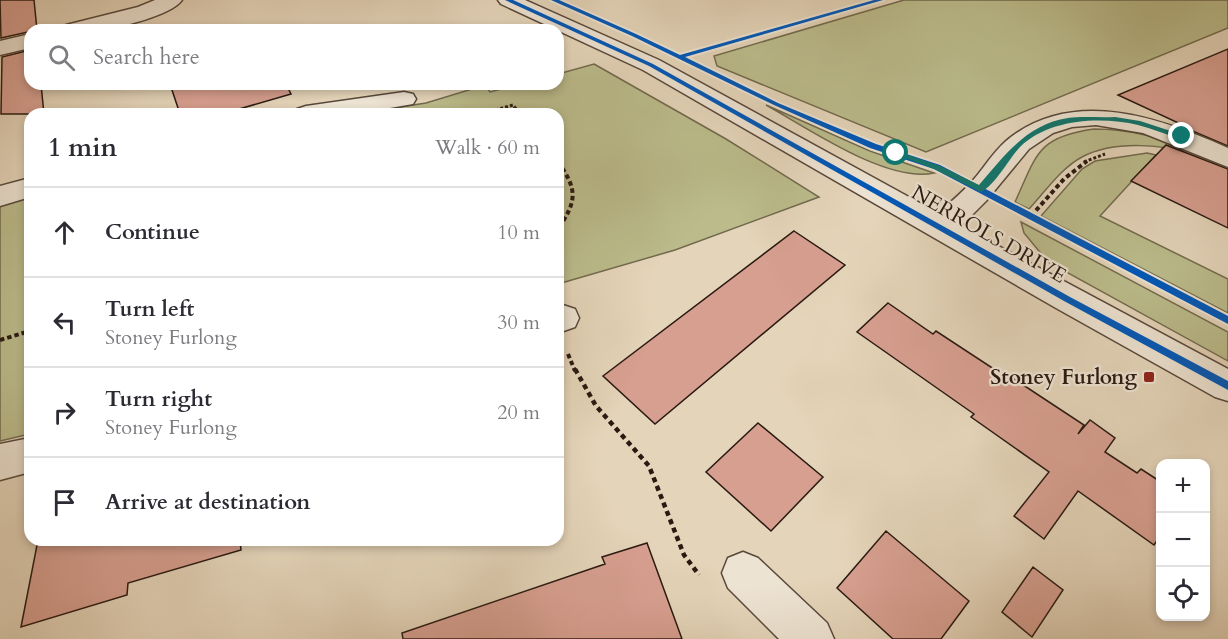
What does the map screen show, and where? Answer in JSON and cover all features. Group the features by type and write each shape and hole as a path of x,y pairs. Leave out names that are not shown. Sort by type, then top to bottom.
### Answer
{"street":[{"path":"98,24 146,12 172,0"},
{"name":"NERROLS DRIVE","path":"508,0 561,24"},
{"name":"NERROLS DRIVE","path":"564,25 651,65 1067,299 1228,386"},
{"path":"0,48 24,42"},
{"path":"319,108 345,96 404,99"},
{"path":"941,227 981,189 1019,144 1038,130 1067,121 1092,118 1137,123 1182,136 1228,158"},
{"path":"0,196 24,190"},
{"path":"0,462 24,456"},
{"path":"743,573 812,639"}],"path":[{"path":"1031,216 1075,168 1107,154"},
{"path":"564,171 574,186 572,210 564,221"},
{"path":"981,189 1041,221"},
{"path":"0,340 24,333"},
{"path":"564,334 580,383 600,412 640,453 649,466 684,555 695,571 721,597 743,573"}],"green space":[{"path":"904,0 1228,0 1228,28 926,152 717,66 714,56"},
{"path":"594,64 726,139 819,197 675,250 564,282 564,108 394,108 426,103 469,90 489,90 490,92 564,90 564,72"},
{"path":"766,105 870,151 934,173 915,174 893,170 871,162"},
{"path":"1094,129 1147,135 1197,153 1140,146 1096,151 1067,167 1029,209 1015,202 1041,150 1061,137"},
{"path":"1147,153 1156,155 1100,216 1228,279 1228,313 1041,216 1082,169 1095,161"},
{"path":"24,198 24,435 0,441 0,205"},
{"path":"1021,222 1228,332 1228,361 1048,262 1024,233"}],"building":[{"path":"0,0 34,0 36,24 24,24 24,33 1,38"},
{"path":"1228,49 1228,146 1118,95"},
{"path":"24,52 24,90 42,90 43,108 24,108 24,114 1,114 2,57"},
{"path":"172,90 289,90 291,94 243,108 178,108"},
{"path":"1166,145 1228,169 1228,228 1131,181"},
{"path":"794,231 845,265 655,424 603,376"},
{"path":"888,303 933,334 936,331 1084,425 1078,434 1090,420 1115,438 1105,452 1137,473 1141,469 1156,479 1156,542 1154,545 1078,491 1044,539 1014,516 1049,472 971,417 974,414 857,332"},
{"path":"758,423 823,477 771,531 706,472"},
{"path":"886,531 969,601 941,639 893,639 837,588"},
{"path":"647,543 682,639 403,639 402,633 605,564 602,557"},
{"path":"37,546 241,546 241,550 128,583 127,595 21,627"},
{"path":"1033,567 1063,590 1032,637 1002,612"}],"cycle path":[{"path":"508,0 561,24"},
{"path":"554,0 634,35 776,104 873,146 937,167 1228,320"},
{"path":"679,57 880,0"},
{"path":"564,25 651,65 1067,299 1228,386"}],"place":[{"name":"Stoney Furlong","path":"1149,377"}],"route":[{"path":"896,153 937,167 981,189 1019,144 1038,130 1067,121 1092,118 1115,119 1163,129 1182,136"}]}
